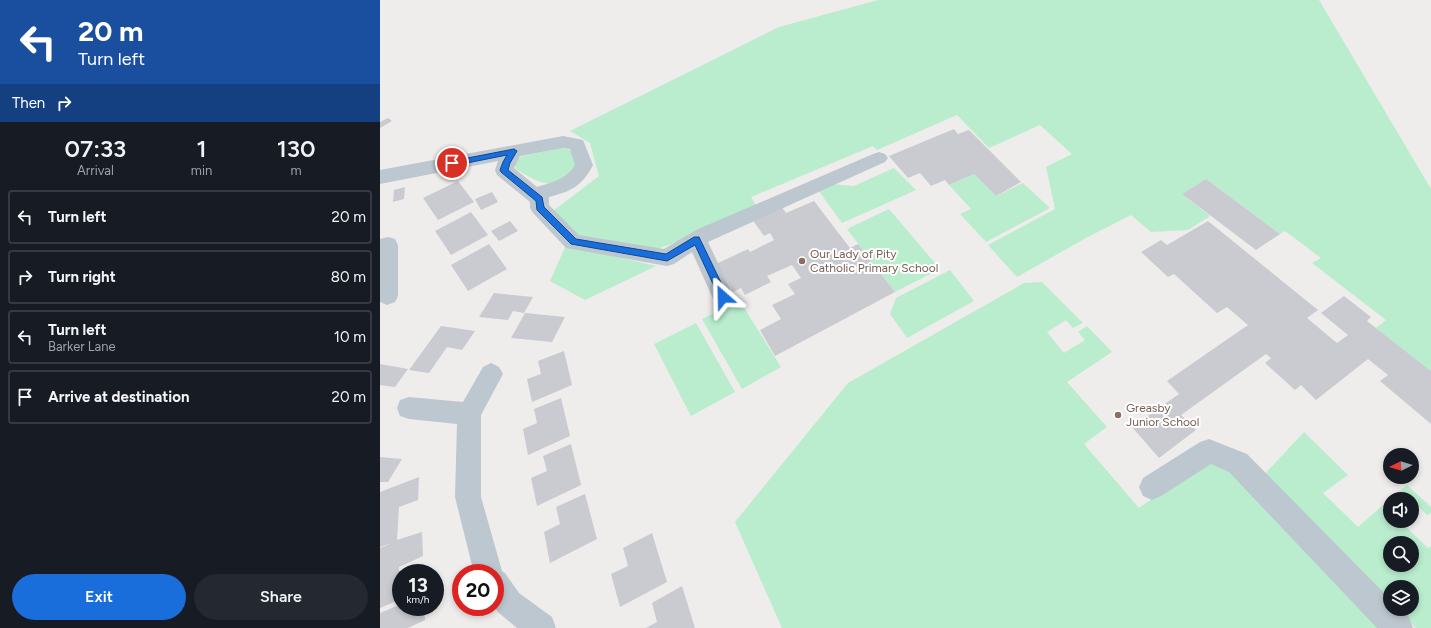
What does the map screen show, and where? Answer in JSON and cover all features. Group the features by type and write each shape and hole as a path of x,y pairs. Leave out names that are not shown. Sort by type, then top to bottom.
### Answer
{"street":[{"path":"380,177 563,142 576,144 584,165 580,174 572,183 543,192 540,199 540,208 574,242 667,258 696,239 879,158"},
{"path":"514,151 506,162 504,170 540,199"},
{"path":"696,239 723,297"},
{"path":"380,247 388,245 387,296"},
{"path":"486,564 468,497 469,414 491,374"},
{"path":"409,408 469,414"},
{"path":"1152,487 1209,451 1238,463 1398,628"},
{"path":"504,596 509,603 541,628"}],"green space":[{"path":"878,0 1319,0 1431,189 1431,371 1376,328 1386,320 1312,263 1321,258 1285,231 1280,234 1206,179 1182,194 1210,216 1188,230 1151,232 1131,215 1086,238 1017,277 988,245 1055,209 1046,167 1072,154 1040,125 989,148 957,115 877,150 873,146 751,197 757,207 690,237 655,250 580,236 553,211 599,176 590,143 570,131 779,27"},
{"path":"562,148 571,150 577,163 570,173 563,179 549,183 541,182 516,169 514,162 522,156"},
{"path":"894,168 916,190 842,223 818,190 831,184 854,186"},
{"path":"974,174 996,196 1023,183 1050,208 986,242 960,214 971,209 949,185"},
{"path":"889,209 940,269 895,292 847,229"},
{"path":"566,245 656,266 585,300 550,281"},
{"path":"950,270 974,301 907,338 890,314 896,298"},
{"path":"1042,282 1083,323 1073,328 1066,320 1047,332 1064,353 1085,340 1078,332 1087,326 1112,352 1067,382 1107,427 1084,444 1139,508 1205,461 1236,472 1385,628 782,628 735,522 848,383 1024,283"},
{"path":"740,301 781,367 742,389 702,319"},
{"path":"696,323 735,392 691,416 654,344"},
{"path":"1304,432 1348,475 1323,493 1358,527 1383,505 1383,528 1407,528 1416,536 1383,536 1383,572 1419,572 1419,539 1428,548 1431,546 1431,628 1416,628 1404,616 1419,616 1419,580 1383,580 1383,595 1263,476"},
{"path":"1407,485 1415,492 1398,492"},
{"path":"1419,496 1431,507 1431,513 1427,515 1419,507"}],"building":[{"path":"388,118 392,121 380,128 380,122"},
{"path":"954,129 958,134 969,130 1021,182 996,196 974,174 949,185 945,180 931,186 920,173 908,178 889,156"},
{"path":"1206,179 1280,234 1256,250 1182,194"},
{"path":"458,181 474,202 438,220 423,198"},
{"path":"405,187 404,199 393,202 394,190"},
{"path":"492,192 498,202 481,210 475,199"},
{"path":"814,201 850,248 858,244 895,292 775,356 760,330 781,319 772,305 795,294 788,284 801,278 792,265 767,276 771,282 745,295 741,288 733,292 716,264 748,249 750,252 774,240 770,233 764,236 752,219 781,206 786,213"},
{"path":"471,212 488,235 451,255 435,231"},
{"path":"510,221 518,231 499,241 491,231"},
{"path":"1208,221 1318,310 1307,318 1337,343 1348,335 1321,313 1344,296 1371,317 1367,321 1431,371 1431,424 1380,381 1388,375 1368,359 1316,400 1301,385 1295,390 1265,363 1271,358 1266,354 1181,415 1196,430 1159,458 1132,427 1179,394 1167,381 1248,325 1227,307 1217,313 1174,274 1168,277 1141,252 1161,240 1167,245"},
{"path":"489,244 507,269 468,291 451,265"},
{"path":"494,293 533,297 524,313 513,311 508,320 479,317"},
{"path":"525,313 565,317 552,342 511,338"},
{"path":"441,326 475,331 462,350 447,347 429,373 409,370"},
{"path":"564,351 572,385 532,402 527,379 541,374 538,361"},
{"path":"380,364 408,369 395,387 380,385"},
{"path":"561,398 570,436 528,455 523,429 537,423 534,409"},
{"path":"571,444 581,485 537,506 531,478 547,471 543,456"},
{"path":"380,457 402,459 388,482 380,482"},
{"path":"419,477 418,500 399,507 397,540 422,532 423,556 406,564 392,564 392,603 380,608 380,548 392,543 380,547 380,492"},
{"path":"585,494 597,539 550,563 544,532 560,524 556,507"},
{"path":"652,533 667,582 620,607 611,574 628,566 623,548"},
{"path":"682,586 695,628 646,628 657,622 652,603"},
{"path":"392,608 392,616 425,616 425,620 408,628 380,628 380,613"}],"place":[{"name":"Our Lady of Pity Catholic Primary School","path":"802,261"},
{"name":"Greasby Junior School","path":"1118,415"}],"route":[{"path":"452,163 514,151 506,162 504,170 540,199 540,208 574,242 667,258 696,239 723,297"}]}
